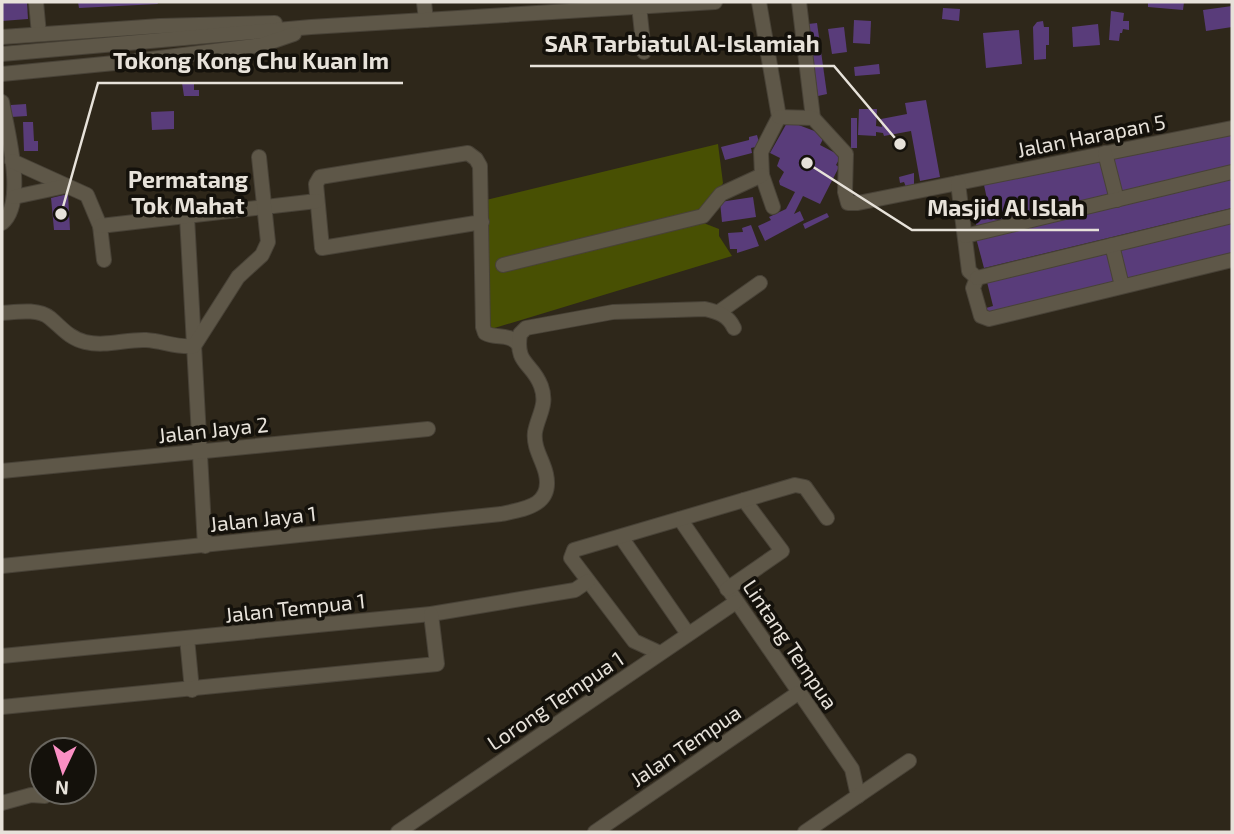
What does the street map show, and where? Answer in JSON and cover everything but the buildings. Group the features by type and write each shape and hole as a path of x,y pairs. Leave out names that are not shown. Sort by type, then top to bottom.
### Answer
{"street":[{"path":"36,2 39,34"},
{"path":"424,2 426,20"},
{"path":"2,54 311,27 715,2"},
{"path":"759,2 779,117 761,152 762,175 773,207"},
{"path":"779,117 813,118 799,2"},
{"path":"639,6 644,52"},
{"path":"2,37 269,22 311,27"},
{"path":"2,74 262,46 311,27"},
{"path":"2,102 15,197 8,218 2,223"},
{"name":"Jalan Harapan 5","path":"813,118 846,154 845,192 848,203 859,203 1232,128"},
{"path":"482,222 323,248 316,184 320,177 468,153 476,159 480,166 482,222 485,333 509,337 518,344 520,334 526,328 613,312 705,309 719,312 734,328"},
{"path":"1105,153 1117,200"},
{"path":"194,346 238,276 262,256 268,242 259,157"},
{"path":"12,161 87,195 100,226 104,260"},
{"path":"965,236 1232,172"},
{"path":"503,265 703,216 721,194 762,175"},
{"path":"958,183 969,271 977,278"},
{"path":"15,197 66,186"},
{"path":"100,226 317,201"},
{"path":"977,278 1232,216"},
{"path":"187,217 205,545"},
{"path":"1112,245 1122,286"},
{"path":"977,278 973,288 981,316 989,319 1232,260"},
{"path":"719,312 760,283"},
{"path":"2,313 23,311 47,316 64,333 86,342 106,344 146,340 184,347 194,346"},
{"name":"Jalan Jaya 1","path":"2,566 501,514 529,508 540,502 546,491 546,475 536,448 535,433 544,398 536,374 520,356 518,344"},
{"name":"Jalan Jaya 2","path":"2,471 428,429"},
{"path":"660,653 634,641 571,558 574,550 795,485 802,485 827,518"},
{"path":"727,589 782,551 744,500"},
{"name":"Lintang Tempua","path":"680,520 852,769 858,796"},
{"path":"621,537 688,634"},
{"name":"Jalan Tempua 1","path":"2,656 431,614 575,590 588,581"},
{"name":"Lorong Tempua 1","path":"398,832 736,602"},
{"path":"2,707 437,664 431,614"},
{"path":"187,638 192,690"},
{"name":"Jalan Tempua","path":"595,832 798,693"},
{"path":"805,832 909,761"},
{"path":"2,803 28,796"}],"green space":[{"path":"718,144 723,183 701,222 719,229 719,236 732,256 488,330 486,200"}],"place":[{"name":"SAR Tarbiatul Al-Islamiah","path":"900,144"},
{"name":"Masjid Al Islah","path":"807,163"},
{"name":"Tokong Kong Chu Kuan Im","path":"61,214"}],"district":[{"name":"Permatang Tok Mahat","path":"188,192"}]}
